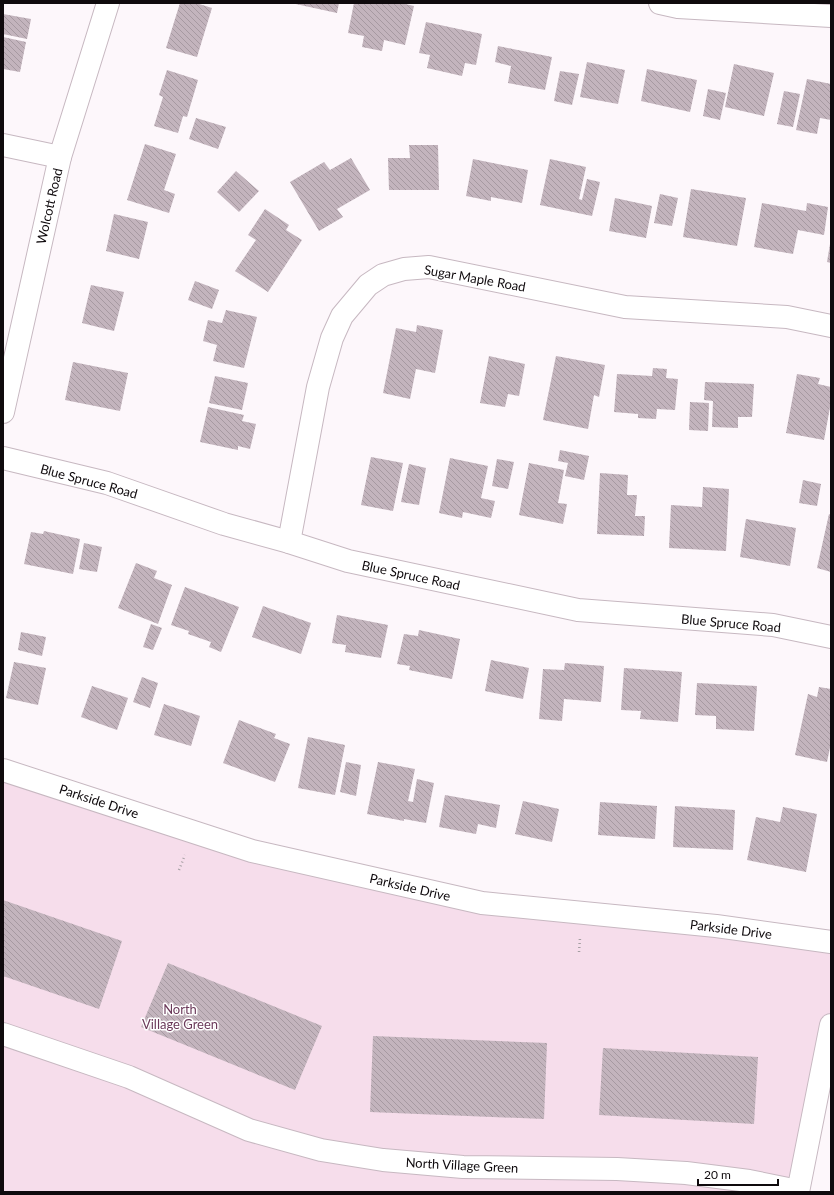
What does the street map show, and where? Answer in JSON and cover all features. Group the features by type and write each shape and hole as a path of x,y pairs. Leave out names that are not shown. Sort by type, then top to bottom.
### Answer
{"street":[{"name":"Wolcott Road","path":"3,412 60,157 108,3"},
{"path":"660,3 678,7 831,16"},
{"path":"3,145 60,157"},
{"name":"Sugar Maple Road","path":"289,542 318,387 332,338 342,316 368,285 383,275 404,269 429,267 625,307 788,317 831,326"},
{"name":"Blue Spruce Road","path":"3,458 107,483 224,524 289,542 348,562 578,610 773,625 831,637"},
{"name":"Parkside Drive","path":"3,770 252,851 482,903 716,926 831,942"},
{"path":"798,1192 831,1025"},
{"name":"North Village Green","path":"3,1034 129,1077 249,1130 321,1150 383,1160 463,1167 686,1173 749,1181 798,1192"}],"green space":[{"name":"North Village Green","path":"3,773 365,877 831,942 831,1019 796,1192 3,1192"}],"building":[{"path":"180,3 196,3 212,8 197,57 166,48"},
{"path":"291,3 339,3 337,13"},
{"path":"354,3 401,3 414,6 405,45 384,40 382,51 362,47 364,36 348,33"},
{"path":"3,14 31,19 27,39 3,34"},
{"path":"426,22 482,34 476,65 465,63 462,76 427,68 430,55 419,53"},
{"path":"3,37 26,42 20,72 3,69"},
{"path":"498,46 552,57 545,90 508,83 511,66 495,62"},
{"path":"587,62 625,70 618,104 580,97"},
{"path":"734,64 774,73 764,116 725,107"},
{"path":"647,69 697,80 690,112 641,101"},
{"path":"167,70 198,80 187,117 183,116 178,133 154,126 163,97 159,95"},
{"path":"560,71 579,74 572,105 554,101"},
{"path":"807,79 831,84 831,120 820,118 817,134 796,130"},
{"path":"708,89 726,93 720,120 703,116"},
{"path":"784,91 800,94 793,127 777,124"},
{"path":"196,118 226,127 218,149 189,139"},
{"path":"145,144 176,154 164,190 175,194 169,213 127,200"},
{"path":"409,145 438,145 439,190 389,190 388,158 410,158"},
{"path":"351,158 370,190 337,209 343,217 319,231 290,182 324,162 330,170"},
{"path":"473,159 528,170 522,203 491,197 491,201 466,196"},
{"path":"550,159 586,167 579,199 582,200 587,179 600,182 592,216 540,205"},
{"path":"236,171 259,191 239,212 217,192"},
{"path":"691,189 746,198 737,246 683,237"},
{"path":"660,194 678,198 672,226 654,223"},
{"path":"615,198 652,206 646,238 609,231"},
{"path":"762,203 806,211 807,203 828,207 824,235 798,230 793,254 754,247"},
{"path":"265,209 289,225 286,230 302,240 268,292 235,271 256,240 248,235"},
{"path":"114,214 148,222 139,259 106,251"},
{"path":"831,244 831,263 827,262"},
{"path":"195,281 219,290 212,309 188,300"},
{"path":"91,285 124,292 114,331 82,323"},
{"path":"226,310 257,317 244,368 213,361 217,345 203,341 208,320 222,323"},
{"path":"417,325 443,330 435,373 416,369 410,399 383,393 396,328 416,332"},
{"path":"489,356 525,364 519,396 508,394 505,407 480,403"},
{"path":"556,356 605,365 599,397 594,395 588,429 543,420"},
{"path":"73,362 128,373 120,411 65,400"},
{"path":"653,368 667,369 666,378 678,379 675,410 657,409 656,419 638,418 638,414 614,412 617,374 652,376"},
{"path":"797,374 820,378 818,384 831,387 831,402 824,440 786,433"},
{"path":"215,376 248,383 242,410 209,403"},
{"path":"705,382 754,384 752,417 738,417 738,428 712,427 713,401 704,400"},
{"path":"690,402 709,403 708,431 689,430"},
{"path":"208,407 244,415 242,421 256,424 250,449 238,446 238,450 200,442"},
{"path":"560,450 589,456 584,480 565,476 568,463 558,461"},
{"path":"371,457 403,463 393,511 361,505"},
{"path":"450,458 488,466 481,498 495,501 491,518 463,512 462,518 439,513"},
{"path":"497,459 514,462 508,489 492,486"},
{"path":"529,463 564,470 558,503 567,504 563,524 519,515"},
{"path":"409,464 426,468 419,505 401,502"},
{"path":"600,473 628,475 627,495 637,495 635,516 645,516 644,536 597,534"},
{"path":"803,480 821,484 817,506 799,503"},
{"path":"703,487 729,489 726,551 669,548 671,505 702,507"},
{"path":"829,514 831,515 831,572 817,568"},
{"path":"746,519 796,528 790,566 740,557"},
{"path":"44,531 80,539 73,574 24,564 31,532 43,534"},
{"path":"84,543 102,547 97,572 79,569"},
{"path":"136,563 157,571 154,578 172,585 158,624 118,608"},
{"path":"185,587 239,607 221,652 209,647 211,642 188,634 189,631 171,625"},
{"path":"263,606 311,623 301,654 252,637"},
{"path":"337,615 388,625 381,658 345,652 346,645 332,643"},
{"path":"151,624 162,628 153,650 143,647"},
{"path":"419,630 460,639 452,679 409,670 410,666 397,664 404,634 418,636"},
{"path":"21,632 46,637 42,656 18,650"},
{"path":"491,660 529,668 523,699 485,691"},
{"path":"14,662 46,668 38,705 6,698"},
{"path":"565,663 604,666 601,702 564,699 562,721 539,719 543,669 564,670"},
{"path":"624,668 682,672 678,722 640,719 641,711 621,710"},
{"path":"142,677 158,683 150,708 133,702"},
{"path":"697,683 757,686 754,731 716,729 716,716 695,715"},
{"path":"92,686 128,698 117,730 81,717"},
{"path":"819,687 831,689 831,743 827,762 795,755 808,694 817,697"},
{"path":"164,704 200,716 191,746 154,735"},
{"path":"239,720 276,734 274,738 290,744 275,782 223,763"},
{"path":"308,737 345,745 335,795 298,788"},
{"path":"346,762 361,765 356,796 340,792"},
{"path":"378,762 415,769 408,801 413,802 417,779 434,783 426,823 404,819 404,821 367,814"},
{"path":"445,795 500,805 496,828 478,824 476,834 439,827"},
{"path":"523,801 559,809 552,842 515,834"},
{"path":"600,802 657,806 655,839 598,835"},
{"path":"675,806 735,810 733,850 673,847"},
{"path":"783,807 817,814 806,872 747,860 756,817 780,822"},
{"path":"3,900 122,941 99,1009 3,976"},
{"path":"168,963 322,1026 295,1090 141,1027"},
{"path":"373,1036 547,1043 544,1119 370,1112"},
{"path":"603,1048 758,1057 754,1124 599,1115"}]}
